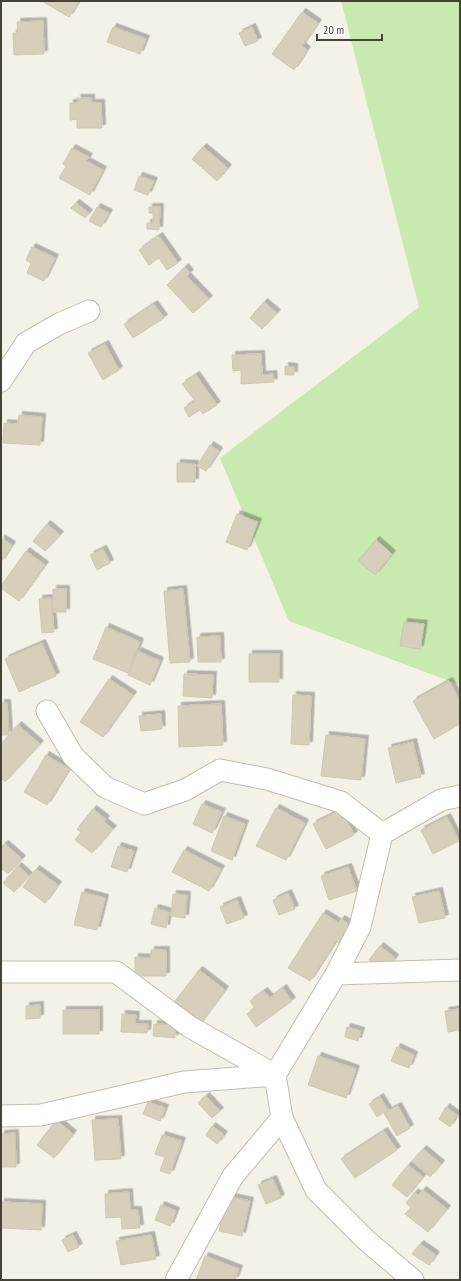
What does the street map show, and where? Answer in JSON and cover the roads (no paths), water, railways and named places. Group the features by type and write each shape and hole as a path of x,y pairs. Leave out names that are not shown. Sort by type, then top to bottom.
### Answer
{"street":[{"path":"1,381 26,343 59,324 88,311"},
{"path":"47,711 73,756 105,787 144,804 184,790 220,770 267,779 342,802 382,834"},
{"path":"413,1280 366,1240 316,1190 282,1118 275,1075 336,974 360,927 382,834 441,800 460,796"},
{"path":"336,974 460,970"},
{"path":"1,972 116,972 190,1027 275,1075"},
{"path":"1,1116 41,1116 184,1082 275,1075"},
{"path":"176,1280 233,1176 282,1118"}]}
